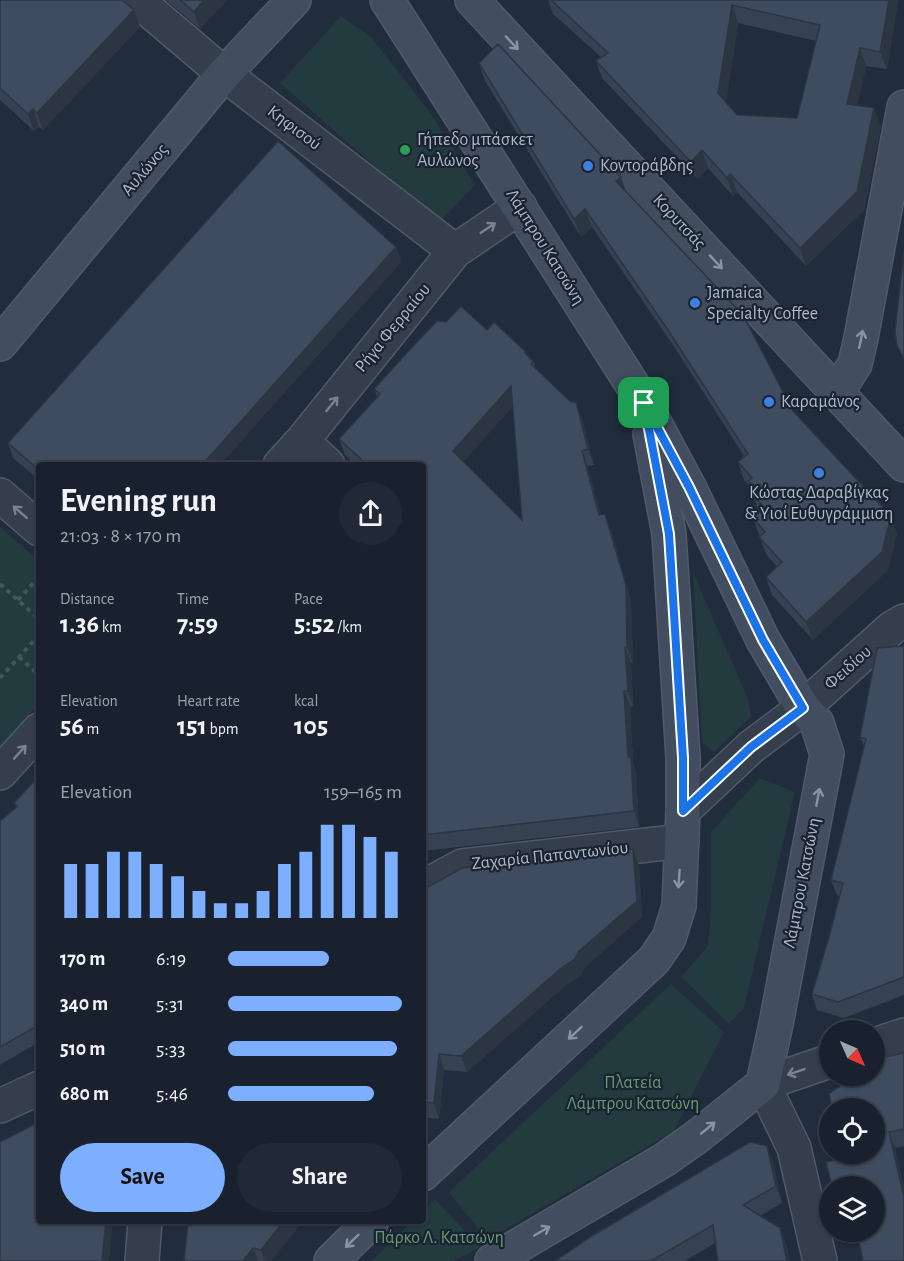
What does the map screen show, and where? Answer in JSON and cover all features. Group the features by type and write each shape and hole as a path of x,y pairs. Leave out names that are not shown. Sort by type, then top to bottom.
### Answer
{"street":[{"name":"Κηφισού","path":"136,0 224,74 455,251"},
{"name":"Αυλώνος","path":"0,344 224,74 294,0"},
{"name":"Λάμπρου Κατσώνη","path":"387,0 644,403 689,487 763,640 803,708 817,723 826,754 763,1084"},
{"name":"Κορυτσάς","path":"472,0 904,465"},
{"path":"837,392 855,364 904,107"},
{"name":"Ρήγα Φερραίου","path":"283,462 455,251 520,207"},
{"name":"Λάμπρου Κατσώνη","path":"426,1171 654,960 669,938 679,906 683,826 683,758 669,534 644,403"},
{"path":"302,441 325,462"},
{"path":"0,495 36,526"},
{"name":"Φειδίου","path":"683,826 751,747 803,708 892,628 904,621"},
{"path":"0,773 36,733"},
{"name":"Ζαχαρία Παπαντωνίου","path":"426,885 462,866 683,826"},
{"path":"885,1041 904,1035"},
{"path":"492,1261 664,1160 763,1084 819,1065"},
{"path":"763,1084 794,1148 820,1261"},
{"path":"0,1106 36,1089"},
{"path":"142,1261 145,1224"},
{"path":"331,1261 369,1224"}],"path":[{"path":"18,600 36,580"},
{"path":"0,584 36,616"},
{"path":"0,678 36,638"},
{"path":"19,657 36,672"}],"green space":[{"name":"Γήπεδο μπάσκετ Αυλώνος","path":"341,16 372,38 432,115 475,185 439,223 280,83"},
{"path":"0,527 36,558 36,707 0,748"},
{"path":"693,572 748,699 751,717 714,752 702,743"},
{"path":"760,778 795,792 744,1008 729,1024 681,977 708,946 711,908 711,832"},
{"name":"Πλατεία Λάμπρου Κατσώνη","path":"671,984 724,1032 674,1131 487,1240 449,1192"},
{"name":"Πάρκο Λ. Κατσώνη","path":"435,1199 480,1247 454,1261 372,1261 409,1224 426,1224 426,1208"}],"building":[{"path":"0,0 122,0 134,10 37,113 33,109 28,114 0,88"},
{"path":"180,0 204,0 194,12"},
{"path":"551,0 889,0 880,52 860,48 847,104 874,108 857,192 800,248 730,174 727,178 702,150 691,162 596,61 608,53","holes":["732,5 820,25 797,118 737,115 718,93"]},
{"path":"498,44 621,177 616,181 743,315 793,411 891,516 882,552 806,622 766,577 782,562 759,537 765,532 753,518 764,507 753,495 758,491 748,481 752,478 738,462 748,454 668,330 585,209 574,219 479,63"},
{"path":"278,141 396,247 205,462 36,462 36,467 8,443"},
{"path":"904,250 904,359 897,346 895,331"},
{"path":"461,306 487,330 494,322 526,352 533,361 531,364 571,402 576,402 588,449 582,451 599,515 605,514 626,585 627,647 625,647 628,691 624,691 634,811 426,835 426,462 358,462 361,459 339,439 380,394 374,389 437,321 446,322","holes":["511,386 522,520 453,451"]},
{"path":"904,646 904,977 838,1002 812,994 843,883 831,880 866,739 860,737 877,648"},
{"path":"36,779 36,1027 0,1047 0,821 18,806 14,803"},
{"path":"633,849 637,901 578,952 575,959 560,969 461,1056 439,1054 434,1103 426,1102 426,888 462,868"},
{"path":"904,1053 904,1129 889,1132 904,1197 904,1261 863,1261 859,1242 885,1242 885,1176 830,1176 826,1164 885,1164 885,1098 830,1098 829,1094 840,1086 885,1086 885,1057"},
{"path":"36,1124 36,1224 106,1224 102,1261 0,1261 0,1142"},
{"path":"750,1142 767,1146 776,1186 743,1205 780,1228 787,1261 718,1261 713,1225 651,1261 555,1261 592,1236"},
{"path":"188,1224 282,1224 261,1250 253,1248 243,1261 184,1261"}],"place":[{"name":"Γήπεδο μπάσκετ Αυλώνος","path":"405,150"},
{"name":"Κοντοράβδης","path":"588,166"},
{"name":"Jamaica Specialty Coffee","path":"695,303"},
{"name":"Καραμάνος","path":"769,402"},
{"name":"Κώστας Δαραβίγκας & Υιοί Ευθυγράμμιση","path":"819,473"}],"route":[{"path":"644,403 689,487 763,640 803,708 751,747 683,811 683,758 669,534 644,403"}]}
